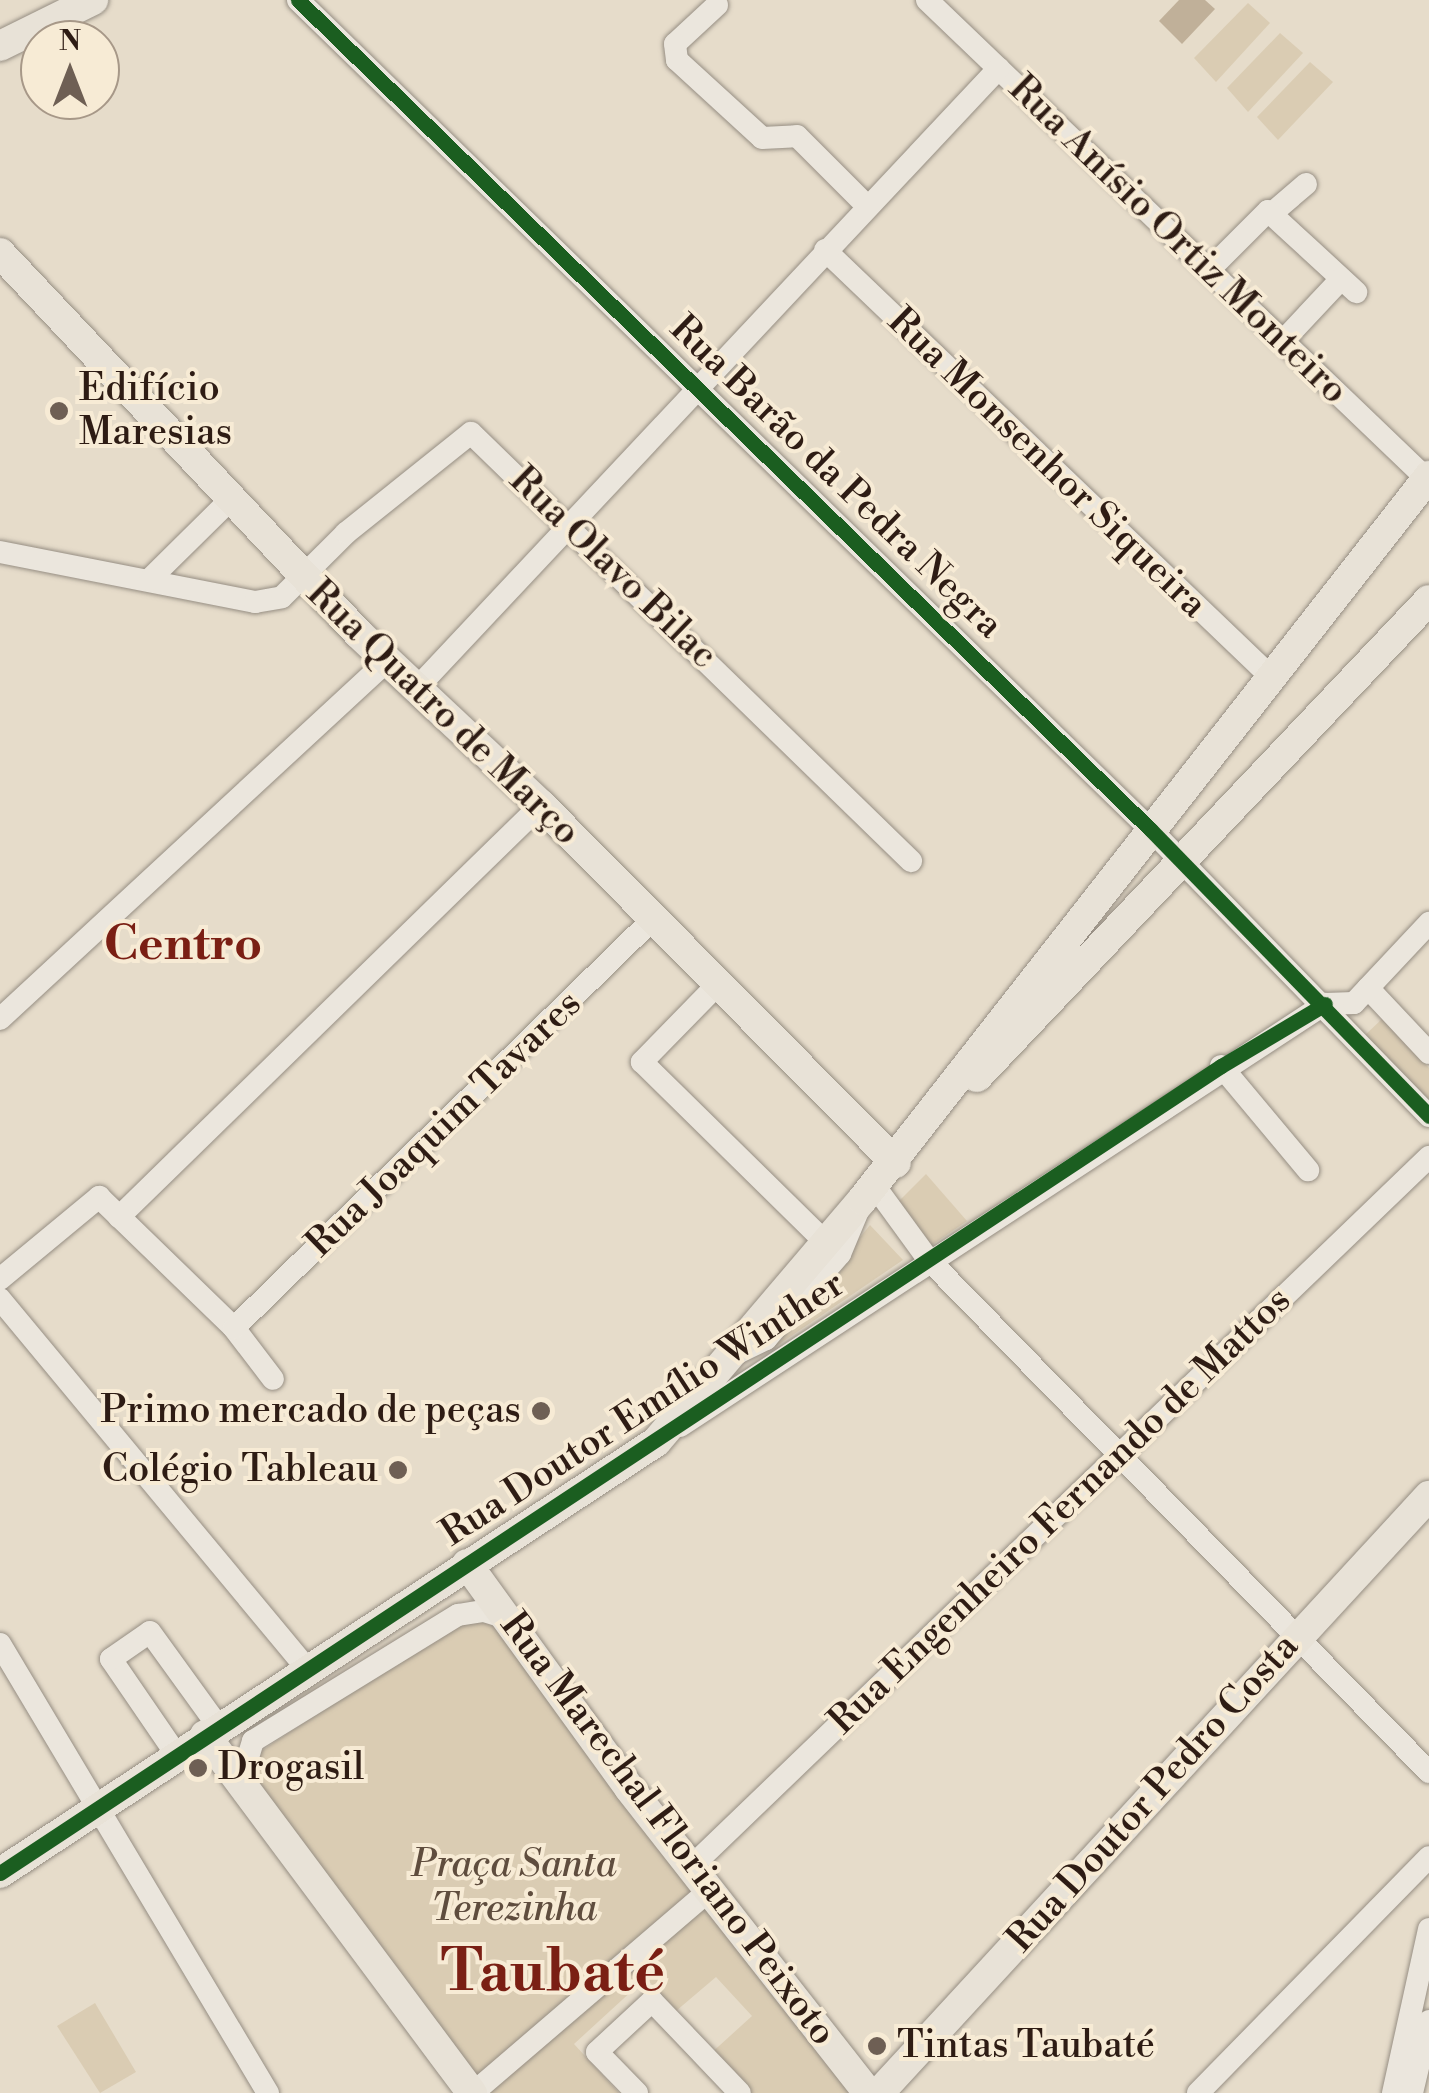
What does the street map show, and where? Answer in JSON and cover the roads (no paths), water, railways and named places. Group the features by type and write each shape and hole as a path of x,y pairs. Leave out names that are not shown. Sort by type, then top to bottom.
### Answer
{"main road":[{"path":"0,46 93,0"},
{"name":"Rua Quatro de Março","path":"0,253 304,578 720,982 882,1175"},
{"path":"656,1442 882,1175 1269,675 1428,479"},
{"path":"882,1175 1429,600"},
{"path":"1129,856 1148,861 1157,885"},
{"name":"Rua Doutor Emílio Winther","path":"0,1873 306,1667 656,1442"},
{"name":"Rua Doutor Pedro Costa","path":"880,2093 1293,1639 1429,1496"},
{"name":"Rua Marechal Floriano Peixoto","path":"467,1564 701,1878 868,2093"},
{"path":"211,1730 240,1784 472,2093"}],"street":[{"name":"Rua Barão da Pedra Negra","path":"298,0 1151,830 1326,1004 1429,1116"},
{"name":"Rua Anísio Ortiz Monteiro","path":"927,0 1428,479"},
{"path":"718,5 676,44 677,60 762,138 797,136 867,206"},
{"path":"417,688 998,68"},
{"path":"1272,214 1306,184"},
{"path":"1209,270 1260,212 1272,214 1349,286 1283,341"},
{"name":"Rua Monsenhor Siqueira","path":"824,250 1269,675"},
{"name":"Rua Olavo Bilac","path":"304,578 346,533 471,433 572,524 911,861"},
{"path":"150,579 231,499"},
{"path":"0,552 255,602 282,596 304,578"},
{"path":"0,1019 387,661"},
{"path":"119,1217 540,805"},
{"name":"Rua Joaquim Tavares","path":"234,1328 653,919"},
{"path":"1429,923 1368,988 1429,1052"},
{"path":"720,982 642,1062 826,1243"},
{"name":"Rua Doutor Emílio Winther","path":"656,1442 1221,1066 1326,1004 1354,1002 1368,988"},
{"path":"1356,1036 1370,1013 1389,1010"},
{"path":"1221,1066 1308,1170"},
{"name":"Rua Engenheiro Fernando de Mattos","path":"472,2093 701,1878 1116,1455 1429,1157"},
{"path":"730,1356 766,1339 840,1254 882,1175"},
{"name":"Rua Quatro de Março","path":"882,1175 928,1259 1293,1639 1429,1772"},
{"path":"0,1279 99,1198 234,1328 273,1379"},
{"path":"0,1299 306,1667"},
{"path":"240,1784 253,1740 426,1634 471,1611 510,1619"},
{"path":"176,1754 111,1659 150,1632 211,1730"},
{"path":"0,1644 268,2093"},
{"path":"1198,2093 1429,1857"},
{"path":"1392,2093 1423,1987 1429,1929"},
{"path":"636,2093 597,2052 652,2001 740,2093"},
{"path":"1412,2093 1429,2021"}],"place":[{"name":"Edifício Maresias","path":"59,411"},
{"name":"Primo mercado de peças","path":"541,1411"},
{"name":"Colégio Tableau","path":"398,1470"},
{"name":"Drogasil","path":"198,1768"},
{"name":"Tintas Taubaté","path":"877,2046"}],"district":[{"name":"Centro","path":"183,946"},
{"name":"Taubaté","path":"553,1973"}],"park label":[{"name":"Praça Santa Terezinha","path":"514,1887"}]}
